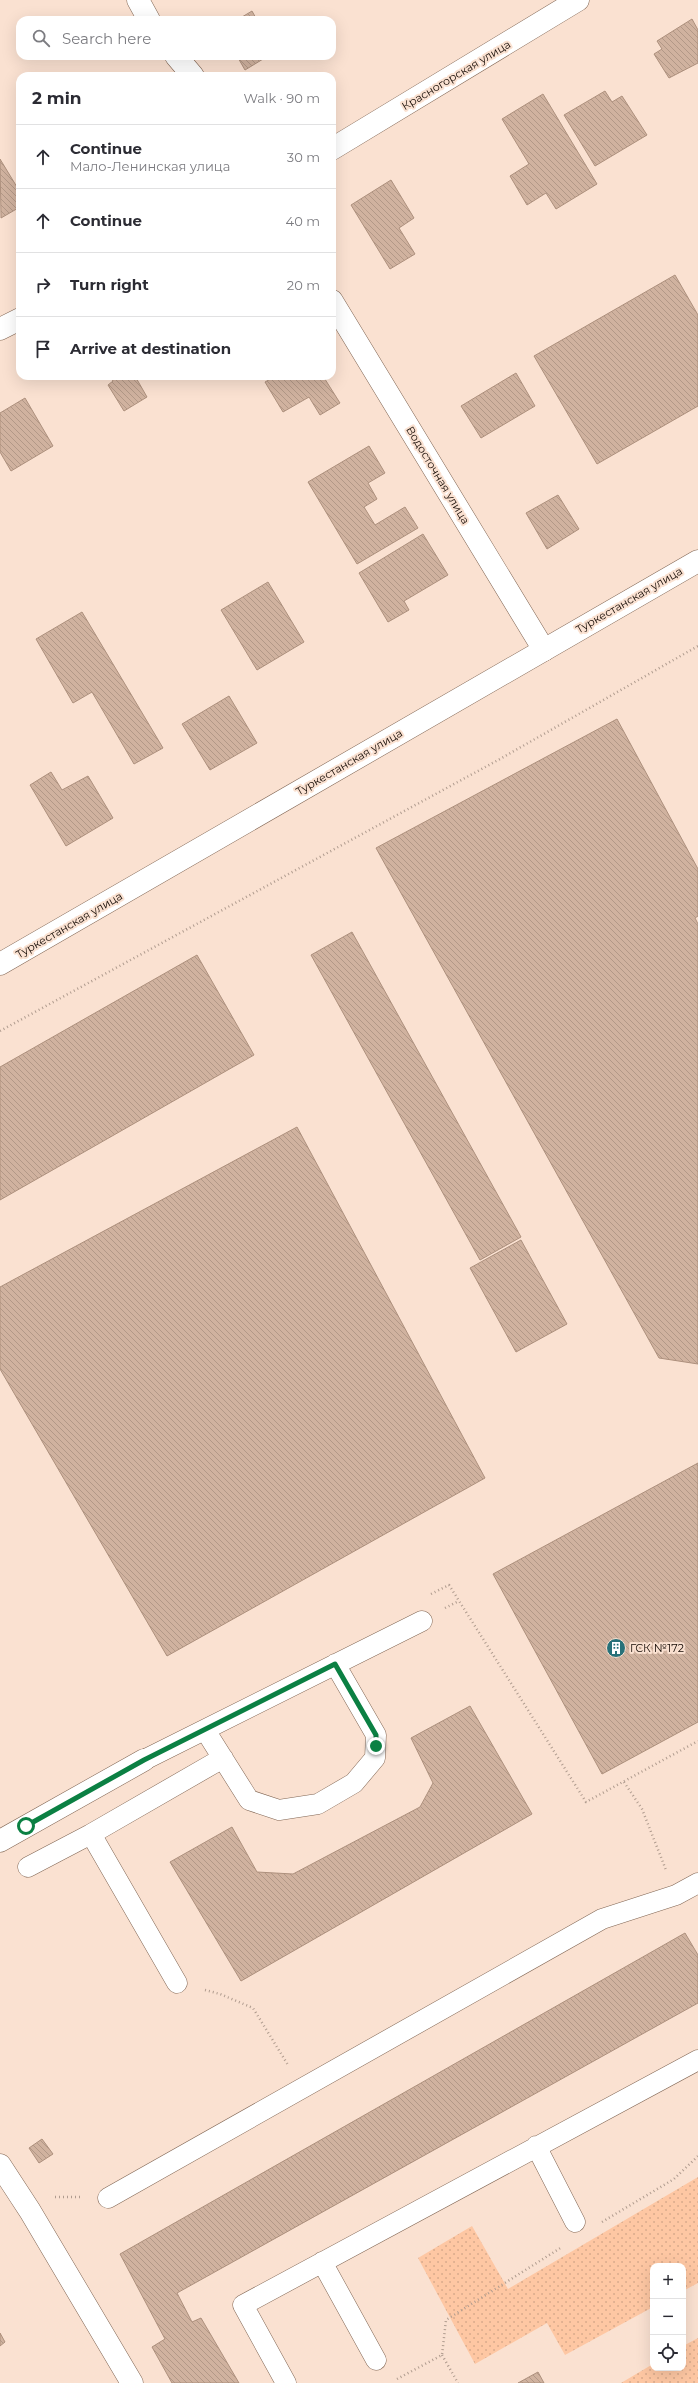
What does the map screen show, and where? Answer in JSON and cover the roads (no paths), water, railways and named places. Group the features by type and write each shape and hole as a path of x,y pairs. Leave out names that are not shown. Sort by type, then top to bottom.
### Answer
{"street":[{"path":"138,0 147,16"},
{"name":"Красногорская улица","path":"336,147 578,0"},
{"path":"179,60 190,72"},
{"name":"Водосточная улица","path":"336,308 544,650"},
{"path":"0,329 16,321"},
{"name":"Туркестанская улица","path":"0,964 698,561"},
{"path":"0,1841 144,1760"},
{"path":"3,2174 132,2383"}],"lane":[{"path":"144,1760 422,1621"},
{"path":"205,1730 249,1800 279,1810 318,1804 354,1783 375,1758 376,1735 335,1664"},
{"path":"28,1867 91,1834 223,1758"},
{"path":"91,1834 177,1983"},
{"path":"108,2198 302,2090 602,1919 676,1895 698,1883"},
{"path":"286,2383 243,2305 698,2060"},
{"path":"536,2146 575,2222"},
{"path":"322,2262 376,2360"}],"place":[{"name":"ГСК №172","path":"616,1648"}]}
